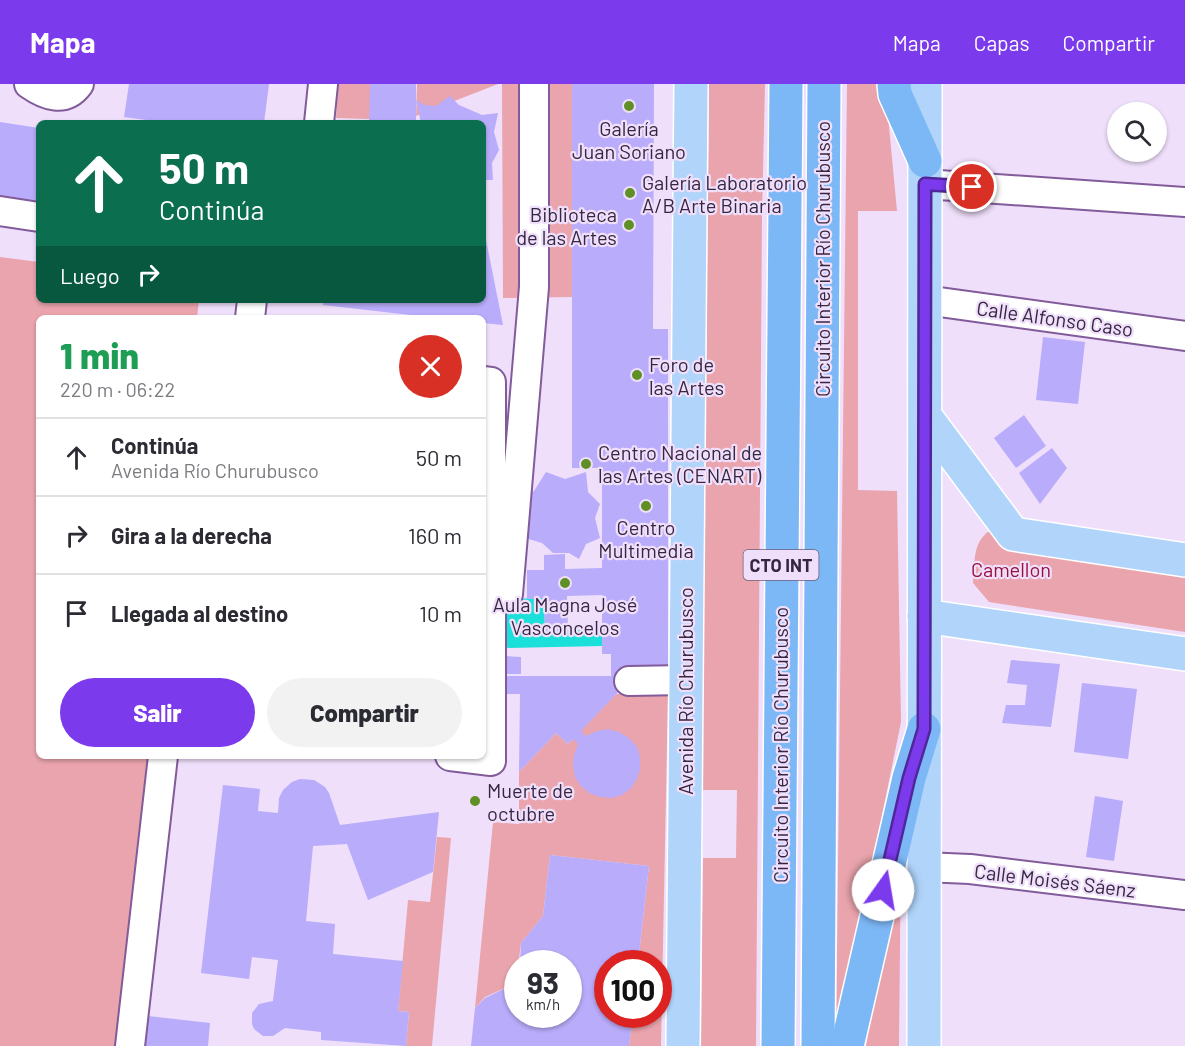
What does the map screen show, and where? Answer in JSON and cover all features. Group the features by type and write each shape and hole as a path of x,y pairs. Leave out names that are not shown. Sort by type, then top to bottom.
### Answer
{"highway":[{"name":"Circuito Interior Río Churubusco","path":"778,1046 786,84"},
{"name":"Circuito Interior Río Churubusco","path":"818,1046 824,84"},
{"path":"894,84 895,93 925,172"},
{"path":"847,1046 909,778 924,729"}],"main road":[{"name":"Avenida Río Churubusco","path":"683,1046 691,84"},
{"path":"924,1046 925,84"},
{"path":"925,416 1013,534 1185,560"},
{"path":"924,615 1185,654"}],"street":[{"path":"29,84 40,91 59,97 74,91 79,84"},
{"path":"319,120 323,84"},
{"path":"508,594 534,287 534,84"},
{"path":"925,172 1185,202"},
{"path":"0,211 36,217"},
{"name":"Calle Alfonso Caso","path":"925,300 1185,336"},
{"path":"475,759 491,761 491,382 486,381"},
{"path":"629,681 685,680"},
{"path":"130,1046 163,759"},
{"name":"Calle Moisés Sáenz","path":"924,867 970,869 1185,895"}],"green space":[{"path":"338,84 370,84 370,119 336,118"},
{"path":"417,84 498,84 416,116"},
{"path":"502,84 572,84 572,297 503,298"},
{"path":"709,84 765,84 756,1046 701,1046 703,858 736,858 737,790 702,790"},
{"path":"847,84 885,84 897,211 858,211 858,490 897,491 901,722 836,1042"},
{"path":"0,257 36,262 36,303 199,303 197,315 36,315 36,759 151,759 120,1046 0,1046"},
{"name":"Camellon","path":"993,529 1185,560 1185,632 989,602 973,583 978,545 986,533"},
{"path":"616,694 668,694 663,950 639,950 649,866 550,855 543,916 521,943 520,950 504,950 504,988 485,997 475,1008 493,822 519,824 519,772 556,733 568,744"},
{"path":"437,837 451,838 432,1046 406,1046 409,1012 398,1011 408,900 430,902"},
{"path":"901,845 899,1046 866,1046"},
{"path":"631,1028 661,1028 661,1046 629,1046"}],"shaded area":[{"path":"544,598 545,631 602,629 602,646 503,648 504,599"}],"building":[{"path":"129,84 269,84 264,120 146,120 124,117"},
{"path":"370,84 416,84 416,120 369,120"},
{"path":"572,84 654,84 653,329 668,329 668,667 642,667 581,731 586,736 608,729 619,732 637,747 640,769 637,779 622,795 611,798 589,793 581,786 575,777 573,766 578,744 573,739 568,744 556,733 519,772 520,694 504,694 504,676 611,676 611,654 602,654 602,595 567,596 568,630 545,631 544,598 527,599 527,570 544,570 544,555 565,554 565,569 602,568 602,468 572,468"},
{"path":"450,96 459,105 482,115 498,113 494,132 499,150 492,163 493,180 486,180 486,120 420,120 416,100 424,105 436,106"},
{"path":"0,122 36,128 36,207 0,201"},
{"path":"486,240 503,325 486,323 486,315 411,315 323,305 323,303 486,303"},
{"path":"1043,337 1085,342 1078,404 1036,400"},
{"path":"1024,415 1046,446 1016,468 994,438"},
{"path":"1052,448 1067,468 1040,504 1019,473"},
{"path":"546,472 565,479 586,472 588,492 600,504 595,518 600,538 586,544 579,559 569,553 553,553 542,543 522,537 520,498 534,491"},
{"path":"506,656 521,657 521,674 506,674"},
{"path":"1011,660 1060,664 1051,727 1002,723 1006,705 1025,705 1027,685 1007,683"},
{"path":"1082,683 1137,689 1128,759 1074,752"},
{"path":"300,779 314,780 325,787 340,825 439,812 433,872 368,900 347,844 313,846 306,921 335,924 333,954 403,961 398,1011 409,1012 406,1046 321,1040 321,1032 285,1028 273,1036 263,1036 254,1029 252,1013 259,1004 273,1001 278,960 252,957 249,979 201,973 223,785 260,789 258,811 278,813 279,798 283,790 292,782"},
{"path":"1095,796 1123,801 1114,861 1086,857"},
{"path":"550,855 649,866 639,950 594,950 594,1028 631,1028 629,1046 471,1046 475,1008 485,998 504,989 504,1028 582,1028 582,950 521,950 521,943 543,916"},
{"path":"148,1016 210,1023 208,1046 145,1046"}],"place":[{"name":"Galería Juan Soriano","path":"629,106"},
{"name":"Galería Laboratorio A/B Arte Binaria","path":"630,193"},
{"name":"Biblioteca de las Artes","path":"629,225"},
{"name":"Foro de las Artes","path":"637,375"},
{"name":"Centro Nacional de las Artes (CENART)","path":"586,464"},
{"name":"Centro Multimedia","path":"646,506"},
{"name":"Aula Magna José Vasconcelos","path":"565,583"},
{"name":"Muerte de octubre","path":"475,801"}],"route":[{"path":"883,890 909,778 924,729 925,184 972,187"}]}
